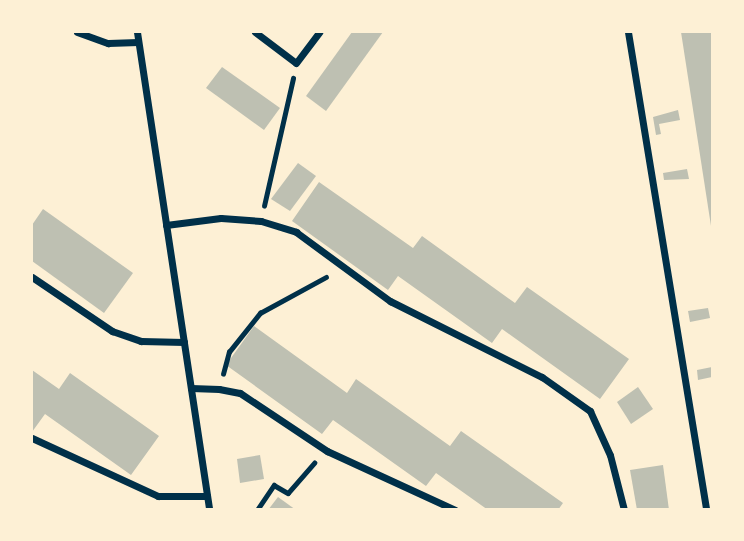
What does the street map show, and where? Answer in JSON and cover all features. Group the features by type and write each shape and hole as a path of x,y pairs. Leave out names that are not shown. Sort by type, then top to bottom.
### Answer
{"street":[{"path":"77,32 108,43 138,42"},
{"path":"137,32 209,509"},
{"path":"255,32 296,63 319,32"},
{"path":"628,32 706,509"},
{"path":"166,225 221,218 261,221 296,232 390,301 542,377 590,411 610,455 625,509"},
{"path":"32,277 111,331 141,341 184,342"},
{"path":"191,388 219,388 240,393 327,451 455,509"},
{"path":"32,438 158,496 207,496"}],"path":[{"path":"261,221 296,63"},
{"path":"219,388 229,352 260,313 344,267"},
{"path":"257,509 274,485 288,493 327,451"}],"building":[{"path":"352,32 383,32 326,111 306,96"},
{"path":"681,32 712,32 711,226"},
{"path":"222,67 280,108 264,130 206,88"},
{"path":"678,110 680,120 659,124 661,134 656,135 653,117"},
{"path":"298,163 316,176 290,211 271,199"},
{"path":"687,169 689,179 664,180 663,173"},
{"path":"319,182 413,248 422,236 515,303 527,287 629,359 600,399 502,329 492,343 398,276 388,290 292,221"},
{"path":"43,209 133,273 104,313 32,261 32,225"},
{"path":"708,308 710,318 690,322 688,311"},
{"path":"254,326 347,393 356,379 450,446 461,431 563,503 558,510 488,510 436,473 426,486 333,420 322,434 226,365"},
{"path":"712,367 712,377 698,380 697,370"},
{"path":"32,370 59,389 70,373 159,436 131,475 45,414 32,432"},
{"path":"638,387 653,409 631,424 617,402"},
{"path":"260,455 264,479 240,483 237,459"},
{"path":"663,465 669,510 637,510 630,470"},
{"path":"278,497 296,510 268,510"}]}
